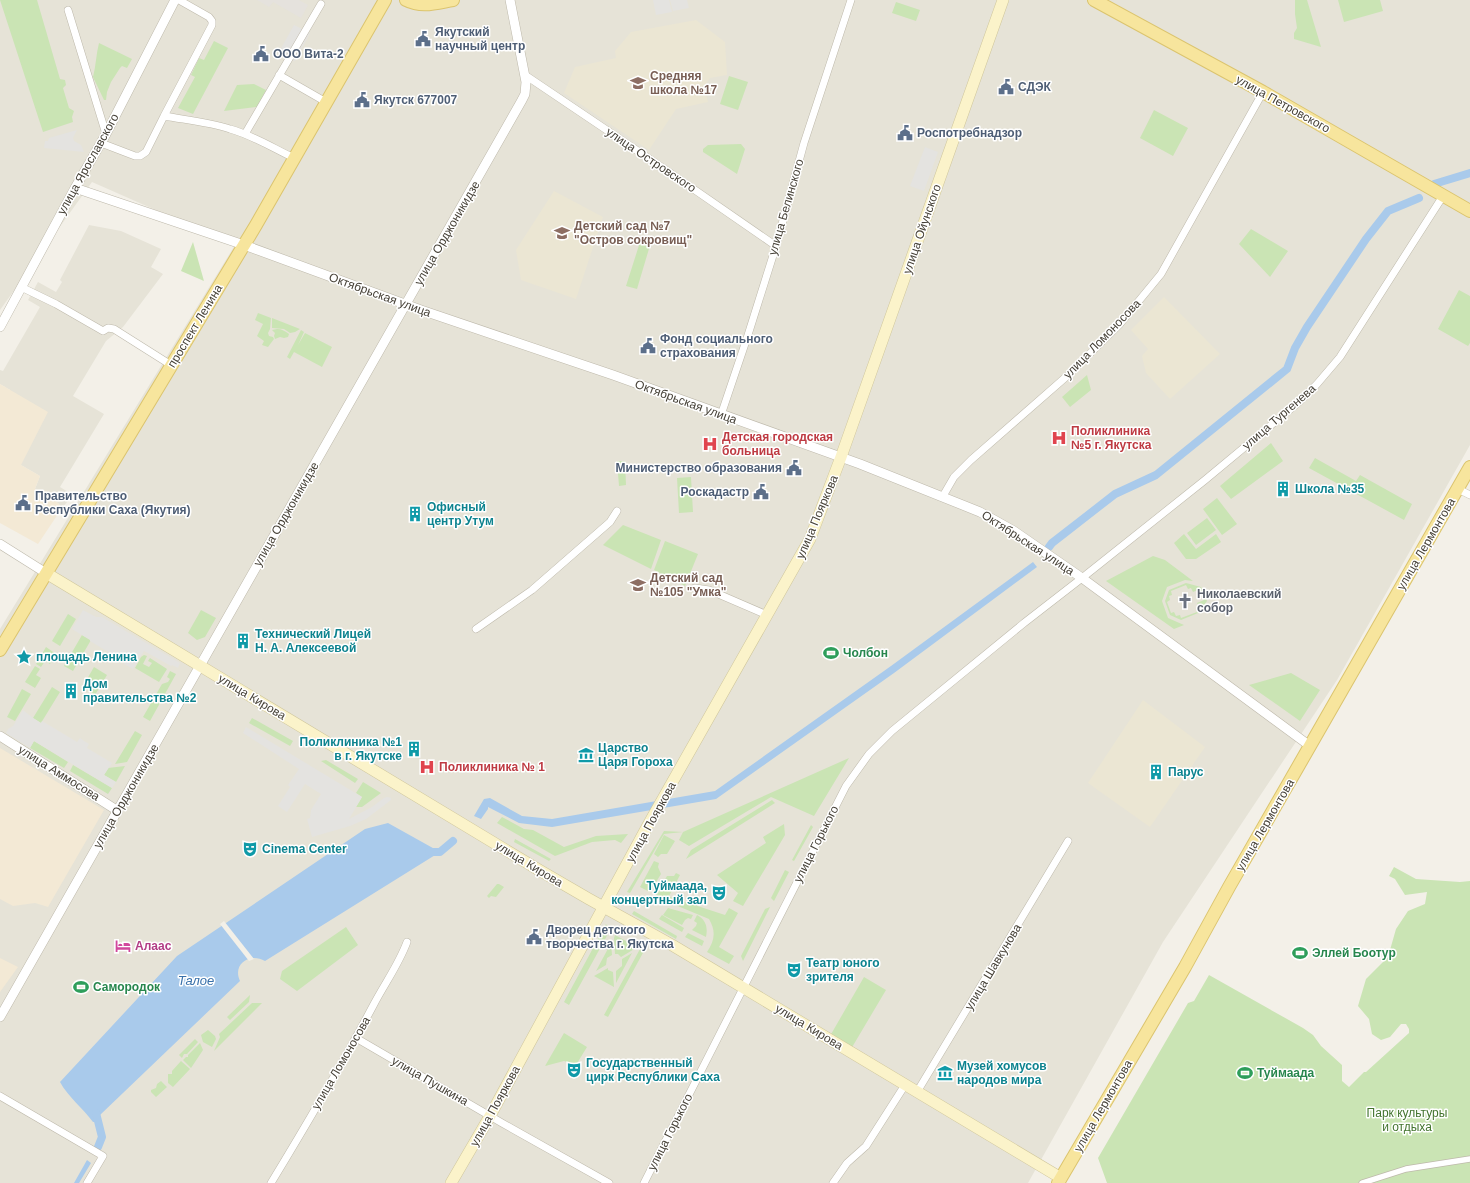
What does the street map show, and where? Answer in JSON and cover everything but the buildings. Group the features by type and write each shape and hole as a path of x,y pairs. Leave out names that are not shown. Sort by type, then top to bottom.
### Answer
{"main road":[{"name":"проспект Ленина","path":"0,650 244,245 385,0"},
{"path":"406,0 413,4 426,5 453,0"},
{"name":"улица Ойунского","path":"841,457 1003,0"},
{"name":"улица Петровского","path":"1094,0 1263,92 1403,174 1470,211"},
{"name":"улица Пояркова","path":"451,1183 490,1116 648,825 810,539 841,457"},
{"name":"улица Лермонтова","path":"1060,1180 1185,968 1229,887 1470,467"},
{"name":"улица Кирова","path":"46,573 604,908 672,945 744,988 1060,1180"}],"street":[{"name":"улица Ярославского","path":"0,327 106,134 175,0"},
{"path":"101,143 135,156 140,156 146,152 212,25 212,21 209,17 179,0"},
{"name":"улица Орджоникидзе","path":"0,1017 522,100 526,86 525,75 510,0"},
{"name":"улица Белинского","path":"721,415 776,246 804,143 851,0"},
{"path":"245,134 321,4"},
{"path":"68,10 106,134"},
{"path":"279,75 326,102"},
{"name":"улица Островского","path":"525,75 776,246"},
{"name":"улица Ломоносова","path":"943,496 954,477 971,460 1067,376 1119,325 1161,274 1263,92"},
{"path":"164,116 212,124 245,134 294,158"},
{"name":"Октябрьская улица","path":"75,188 244,245 406,304 613,375 841,457 943,496 980,512 1014,531 1082,578 1310,746"},
{"name":"улица Тургенева","path":"1082,578 1264,431 1299,402 1317,384 1340,357 1443,196"},
{"path":"21,287 103,330 108,328 114,330 171,365"},
{"path":"1458,489 1470,495"},
{"path":"476,629 532,590 610,522 617,511"},
{"name":"улица Кирова","path":"0,544 46,573"},
{"name":"улица Горького","path":"644,1183 846,786 869,754 892,731 947,685 1082,578"},
{"path":"695,588 709,590 767,615"},
{"name":"улица Аммосова","path":"0,736 118,811"},
{"name":"улица Шавкунова","path":"917,1092 1068,841"},
{"name":"улица Ломоносова","path":"271,1183 356,1038 380,992 401,957 407,942"},
{"name":"улица Пушкина","path":"356,1038 609,1183"},
{"path":"833,1183 847,1162 866,1146 905,1085"},
{"path":"0,1096 102,1156 87,1183"},
{"path":"1362,1183 1406,1169 1470,1159"}],"shaded area":[{"path":"0,0 1470,0 1470,445 1337,680 1163,942 1028,1183 0,1183 0,629 235,245 92,182 0,310"},
{"path":"257,0 299,0 308,5 301,18 273,2 269,7"},
{"path":"653,0 669,0 672,12 656,15"},
{"path":"670,0 687,0 689,8 673,11"},
{"name":"Средняя школа №17","path":"696,20 725,42 727,75 710,78 704,87 708,102 676,109 649,150 564,93 575,67 616,58 615,51 631,32"},
{"path":"294,25 310,33 295,61 278,54"},
{"path":"77,130 73,138 74,141 81,145 84,152 44,148 45,141 48,141 49,138"},
{"path":"925,147 938,152 924,191 910,186"},
{"name":"Детский сад №7 \"Остров сокровищ\"","path":"554,191 603,217 576,299 521,280 516,250"},
{"path":"89,225 121,231 161,249 151,267 163,274 123,327 106,341 73,396 104,414 60,487 73,495 62,508 58,503 35,489 40,476 21,465 10,390 0,384 0,370 3,371 40,307 28,300 38,282 56,292 62,282 60,280"},
{"path":"1164,297 1220,354 1170,399 1146,373 1142,356 1148,349 1131,330"},
{"path":"0,384 48,412 21,465 40,476 35,489 58,503 62,508 38,544 0,523"},
{"path":"83,610 96,617 102,617 180,663 178,668 172,665 171,666 144,651 133,669 124,664 125,662 72,629"},
{"path":"1143,700 1205,747 1150,827 1088,783"},
{"path":"23,710 41,723 42,721 77,742 80,738 89,744 87,748 112,763 104,775 116,782 112,788 34,741 30,748 6,733 8,729 13,726"},
{"path":"246,727 362,797 349,819 372,807 384,798 391,798 391,800 366,819 350,826 312,837 307,819 310,818 311,810 321,794 305,784 287,812 278,806 290,787 288,785 299,769 243,733"},
{"path":"0,748 104,810 48,907 35,903 13,906 0,899"},
{"path":"0,958 18,967 0,992"}],"green space":[{"path":"0,0 37,0 60,79 65,80 66,85 63,88 69,108 74,111 72,117 73,122 43,132"},
{"path":"1295,0 1307,0 1321,47 1294,39 1294,33 1297,28"},
{"path":"1338,0 1380,0 1383,11 1344,22"},
{"path":"896,2 920,10 916,21 892,13"},
{"path":"214,41 228,48 193,114 178,108 195,77 191,75 199,58 204,60"},
{"path":"99,43 132,59 127,68 122,66 120,68 111,82 106,100 104,100 93,77"},
{"path":"729,76 748,82 738,110 720,104"},
{"path":"254,84 266,90 257,107 224,111 237,85"},
{"path":"1154,110 1188,128 1173,156 1140,138"},
{"path":"741,144 745,149 737,174 703,152 703,149 708,145"},
{"path":"1251,229 1288,251 1270,277 1239,244"},
{"path":"641,239 651,242 637,289 626,286"},
{"path":"193,242 204,281 181,271"},
{"path":"1459,290 1470,296 1470,343 1468,346 1438,329"},
{"path":"258,313 271,318 268,333 269,336 273,337 274,339 268,347 262,345 264,341 257,336 263,324 255,320"},
{"path":"272,318 300,329 290,333 284,329 272,328"},
{"path":"277,329 288,333 288,337 280,337 275,339 275,333 272,330"},
{"path":"301,330 304,332 298,345 305,333 332,347 322,367 294,352 290,359 287,357"},
{"path":"1087,375 1091,390 1070,407 1062,397"},
{"path":"1271,443 1283,461 1231,499 1220,486"},
{"path":"1315,458 1356,481 1360,475 1412,504 1404,520 1309,468"},
{"path":"617,461 625,461 626,485 619,486"},
{"path":"691,477 693,512 679,513 677,478"},
{"path":"1217,498 1237,524 1222,535 1203,509"},
{"path":"1207,518 1216,530 1196,545 1187,533"},
{"path":"623,525 661,540 651,569 603,545"},
{"path":"1184,534 1196,549 1216,534 1221,542 1196,559 1186,559 1174,543"},
{"path":"665,541 698,554 685,586 654,570"},
{"path":"1153,556 1165,560 1193,581 1185,580 1167,587 1162,601 1168,618 1184,625 1174,629 1106,581"},
{"path":"1186,583 1201,587 1203,591 1200,589 1193,592 1191,588 1188,589 1186,585 1171,591 1172,595 1169,596 1170,600 1167,602 1171,613 1174,612 1176,616 1180,615 1181,618 1197,612 1196,609 1199,607 1197,603 1204,600 1204,597 1207,601 1198,613 1181,620 1170,615 1165,601 1169,590"},
{"path":"201,610 216,618 205,637 197,640 188,633"},
{"path":"68,614 76,619 60,646 52,641"},
{"path":"82,635 91,640 73,671 64,666"},
{"path":"46,647 56,654 50,664 45,661 41,667 36,664"},
{"path":"144,655 147,656 143,664 149,667 152,663 148,661 150,658 167,669 159,682 135,668 141,657"},
{"path":"35,666 40,669 36,675 41,678 35,688 25,682"},
{"path":"94,667 107,675 95,695 83,686"},
{"path":"170,671 176,674 150,721 143,717 162,684 168,682 170,679 167,677"},
{"path":"1291,673 1320,690 1300,721 1249,685"},
{"path":"52,687 60,692 41,723 33,718"},
{"path":"22,689 31,694 15,721 7,717"},
{"path":"252,718 293,741 290,746 249,723"},
{"path":"135,731 142,735 127,762 115,764"},
{"path":"34,741 68,762 64,768 30,748"},
{"path":"849,758 814,816 771,797 689,846 679,840 683,832"},
{"path":"326,760 358,779 355,783 321,761"},
{"path":"73,765 112,788 108,794 70,771"},
{"path":"125,766 116,782 104,775 108,768"},
{"path":"363,782 381,793 362,807 356,807 362,797 356,793"},
{"path":"772,800 775,803 686,859 691,850"},
{"path":"502,817 524,829 533,830 564,847 596,836 628,834 621,843 615,840 592,842 555,856 497,823"},
{"path":"784,824 785,835 743,906 733,901 738,893 717,875 766,843 763,837"},
{"path":"811,825 813,827 794,861 792,860"},
{"path":"664,831 683,832 664,834 630,893 627,892"},
{"path":"664,835 675,841 667,854 661,854 658,857 654,854"},
{"path":"515,839 551,859 549,861 514,842"},
{"path":"654,861 659,863 658,867 661,874 650,892 640,887"},
{"name":"Парк культуры и отдыха","path":"1394,867 1416,879 1460,882 1470,881 1470,1183 1107,1183 1098,1158 1188,1003 1194,1001 1209,975 1313,1035 1321,1046 1342,1065 1342,1081 1349,1087 1409,1033 1409,1029 1406,1024 1401,1024 1390,1037 1381,1040 1372,1034 1369,1019 1358,1006 1366,979 1388,957 1396,929 1408,911 1425,904 1427,892 1405,895 1395,879 1389,876"},
{"path":"785,870 789,872 774,901 771,898"},
{"path":"676,873 680,875 667,900 656,895 667,876 674,876"},
{"path":"497,884 504,887 496,897 491,896 489,898 487,896"},
{"path":"670,897 725,915 729,908 738,913 719,947 734,956 729,964 707,952 714,936 713,928 709,919 668,902"},
{"path":"770,907 743,961 741,956 765,909"},
{"path":"668,908 693,915 691,919 688,918 685,920 682,925 663,915"},
{"path":"634,911 677,936 676,939 632,914"},
{"path":"662,915 684,928 682,932 659,919"},
{"path":"697,915 706,924 706,937 692,930 697,923 694,921"},
{"path":"606,924 609,932 569,1005 564,1002"},
{"path":"346,927 358,945 297,991 280,979 282,971"},
{"path":"688,933 704,941 702,946 685,937"},
{"path":"615,935 637,947 621,957 618,954 615,954"},
{"path":"611,943 612,955 607,958 606,965 596,971"},
{"path":"640,949 644,951 608,1017 604,1015"},
{"path":"632,953 616,983 616,971 622,966 622,959"},
{"path":"608,968 608,970 613,972 614,987 594,976"},
{"path":"864,977 886,990 851,1049 830,1036"},
{"path":"250,995 249,1002 230,1020 227,1017"},
{"path":"252,1003 262,1003 214,1051 220,1037 219,1034"},
{"path":"208,1030 215,1036 216,1039 212,1047 203,1042 201,1035"},
{"path":"564,1033 587,1047 576,1065 564,1061 545,1066"},
{"path":"195,1039 198,1042 187,1054 184,1054 182,1058 179,1055"},
{"path":"200,1043 203,1050 191,1068 183,1060 188,1057 188,1055"},
{"path":"181,1061 190,1069 173,1087 168,1083 168,1074 172,1074 172,1071"},
{"path":"161,1081 167,1087 156,1097 151,1090 156,1088 157,1084"}],"water":[{"path":"1033,562 1037,567 894,673 716,799 552,827 519,823 488,807 481,819 474,816 484,799 490,798 522,816 552,819 715,791 891,666"},
{"name":"Талое","path":"388,823 440,852 265,961 254,958 244,961 238,969 240,981 100,1115 100,1122 93,1122 67,1093 60,1082 177,956 365,829"},
{"path":"87,1160 91,1163 79,1183 74,1183"}],"pier":[{"path":"224,921 254,959 249,961 220,924"}],"waterway":[{"path":"1434,184 1470,173"},
{"path":"1049,547 1052,543 1115,494 1156,475 1287,369 1295,348 1307,327 1366,239 1388,211 1419,198"},
{"path":"429,852 440,852 453,841"},
{"path":"96,1113 102,1137 98,1147"}],"place":[{"name":"Якутский научный центр","path":"423,39"},
{"name":"ООО Вита-2","path":"261,54"},
{"name":"Средняя школа №17","path":"638,83"},
{"name":"СДЭК","path":"1006,87"},
{"name":"Якутск 677007","path":"362,100"},
{"name":"Роспотребнадзор","path":"905,133"},
{"name":"Детский сад №7 \"Остров сокровищ\"","path":"562,233"},
{"name":"Фонд социального страхования","path":"648,346"},
{"name":"Поликлиника №5 г. Якутска","path":"1059,438"},
{"name":"Детская городская больница","path":"710,444"},
{"name":"Министерство образования","path":"794,468"},
{"name":"Школа №35","path":"1283,489"},
{"name":"Роскадастр","path":"761,492"},
{"name":"Правительство Республики Саха (Якутия)","path":"23,503"},
{"name":"Офисный центр Утум","path":"415,514"},
{"name":"Детский сад №105 \"Умка\"","path":"638,585"},
{"name":"Николаевский собор","path":"1185,601"},
{"name":"Технический Лицей Н. А. Алексеевой","path":"243,641"},
{"name":"Чолбон","path":"831,653"},
{"name":"площадь Ленина","path":"24,657"},
{"name":"Дом правительства №2","path":"71,691"},
{"name":"Поликлиника №1 в г. Якутске","path":"414,749"},
{"name":"Царство Царя Гороха","path":"586,755"},
{"name":"Поликлиника № 1","path":"427,767"},
{"name":"Парус","path":"1156,772"},
{"name":"Cinema Center","path":"250,849"},
{"name":"Туймаада, концертный зал","path":"719,893"},
{"name":"Дворец детского творчества г. Якутска","path":"534,937"},
{"name":"Алаас","path":"123,946"},
{"name":"Эллей Боотур","path":"1300,953"},
{"name":"Театр юного зрителя","path":"794,970"},
{"name":"Самородок","path":"81,987"},
{"name":"Государственный цирк Республики Саха","path":"574,1070"},
{"name":"Музей хомусов народов мира","path":"945,1073"},
{"name":"Туймаада","path":"1245,1073"}]}
